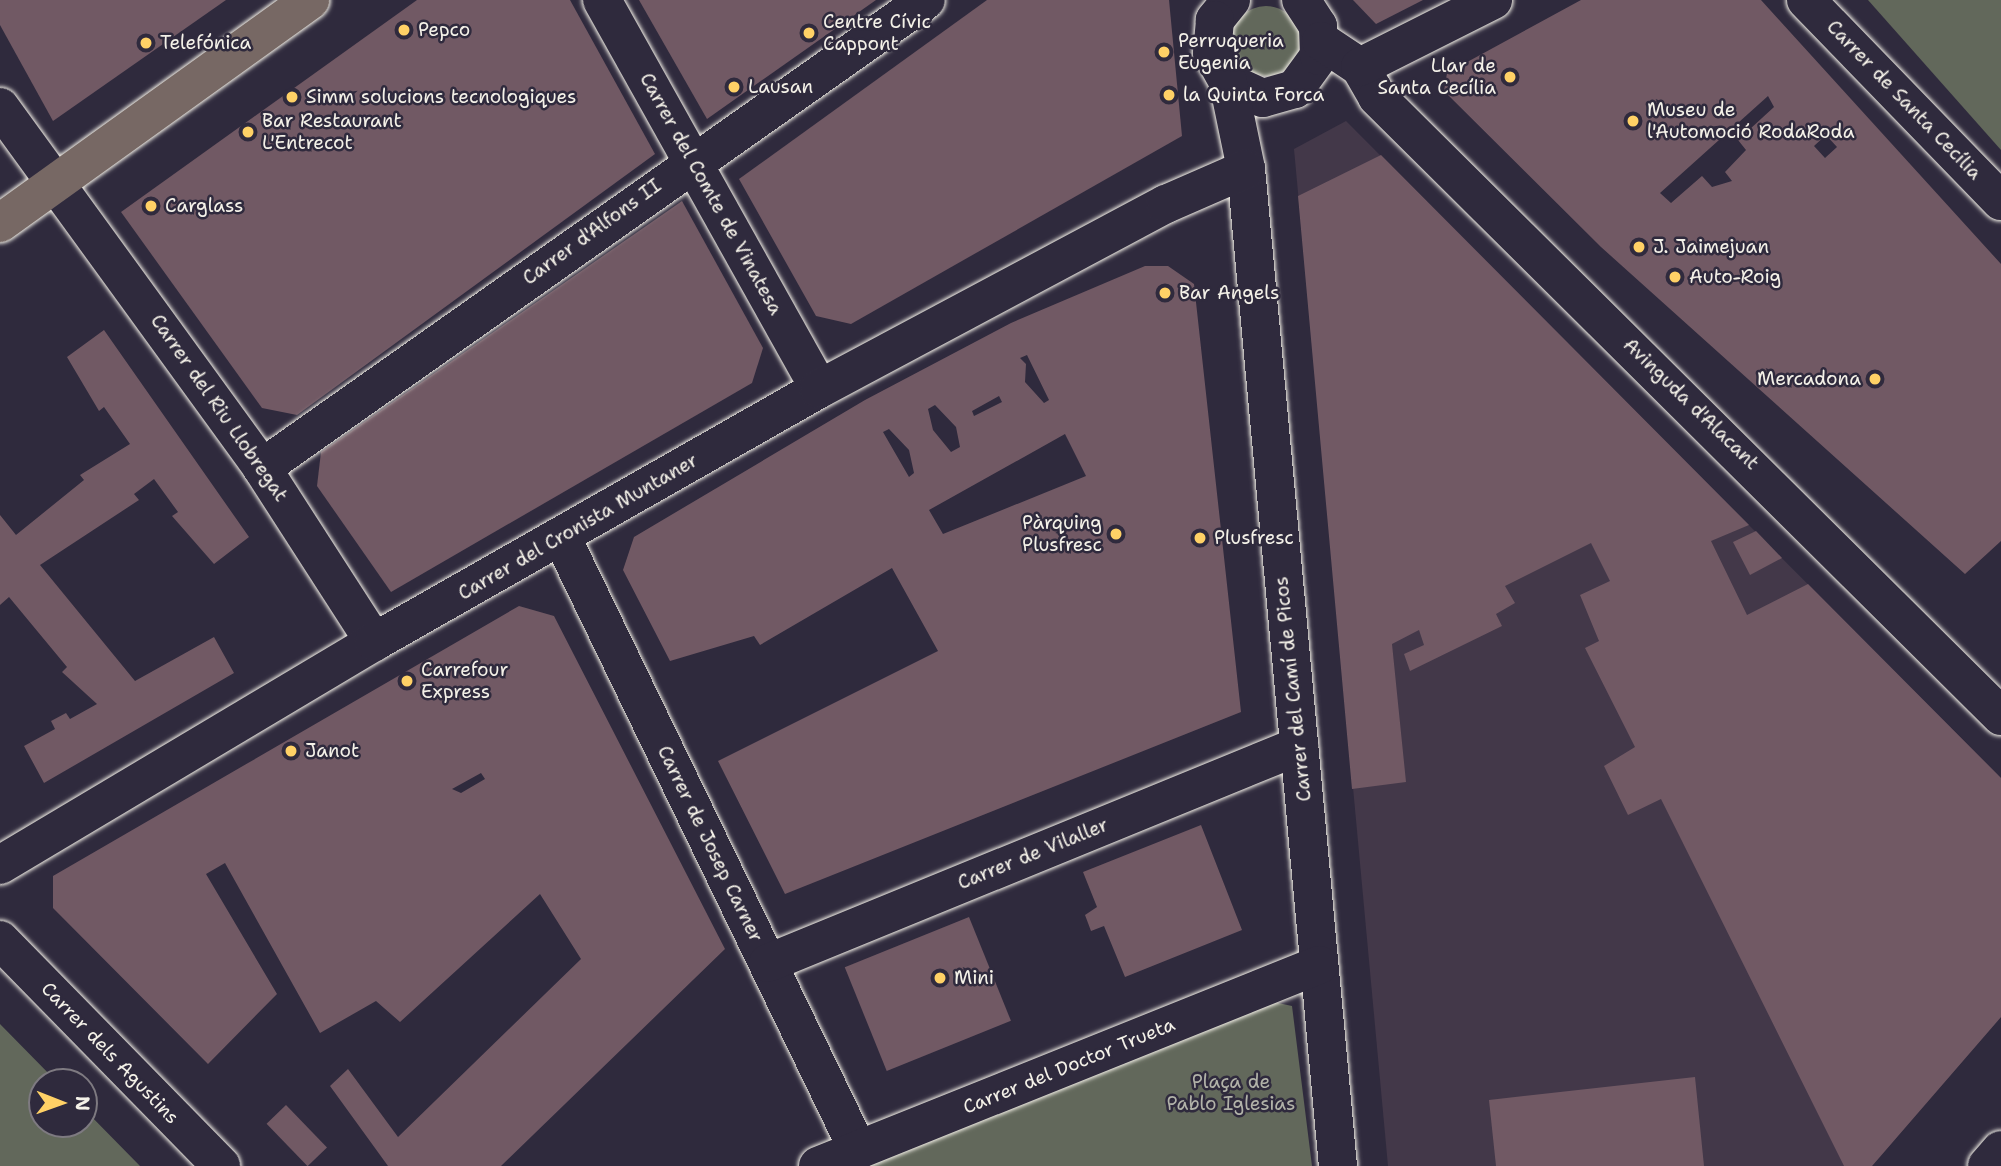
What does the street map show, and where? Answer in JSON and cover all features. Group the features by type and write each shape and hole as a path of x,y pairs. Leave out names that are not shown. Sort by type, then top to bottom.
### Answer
{"main road":[{"path":"0,223 57,178 310,0"}],"street":[{"name":"Carrer del Comte de Vinatesa","path":"602,0 819,389"},
{"name":"Carrer d'Alfons II","path":"262,468 692,159 926,0"},
{"name":"Carrer del Camí de Picos","path":"1231,0 1210,37 1217,69 1228,82 1243,151 1338,1166"},
{"path":"1301,0 1313,13 1321,41"},
{"path":"1228,82 1250,95 1368,82 1493,0"},
{"name":"Carrer de Santa Cecília","path":"1806,0 2001,201"},
{"name":"Carrer del Camí de Picos","path":"1243,151 1289,90 1321,41"},
{"name":"Avinguda d'Alacant","path":"1321,41 1368,82 2001,716"},
{"name":"Carrer del Riu Llobregat","path":"0,107 15,135 57,178 262,468 374,642"},
{"name":"Carrer del Cronista Muntaner","path":"0,865 374,642 562,538 819,389 1166,204 1243,151"},
{"path":"1166,204 1248,221"},
{"name":"Carrer de Josep Carner","path":"562,538 858,1150"},
{"name":"Carrer de Vilaller","path":"768,963 1299,746"},
{"name":"Carrer dels Agustins","path":"0,940 221,1166"},
{"name":"Carrer del Doctor Trueta","path":"818,1166 1319,965"},
{"path":"1987,1166 2001,1150"}],"shaded area":[{"path":"1346,121 2001,778 2001,1017 1872,1166 1388,1166 1294,149"}],"green space":[{"path":"1868,0 2001,0 2001,150"},
{"path":"1266,6 1291,16 1301,41 1291,66 1266,76 1241,66 1231,41 1241,16"},
{"name":"Plaça de Pablo Iglesias","path":"1269,1001 1292,1006 1312,1166 864,1166"},
{"path":"0,1024 43,1068 28,1068 28,1138 98,1138 98,1123 140,1166 0,1166"}],"building":[{"path":"0,0 226,0 53,121 0,25"},
{"path":"417,0 570,0 655,154 297,415 262,408 121,212"},
{"path":"639,0 876,0 707,119"},
{"path":"987,0 1169,0 1182,136 851,324 816,316 739,179"},
{"path":"1353,0 1423,0 1376,24"},
{"path":"1581,0 1761,0 2001,264 2001,541 1965,574 1601,247 1444,91 1447,73","holes":["1768,96 1774,107 1738,140 1746,150 1725,172 1732,181 1712,187 1702,176 1671,203 1660,193","1826,135 1837,147 1825,158 1814,146"]},
{"path":"1381,155 1749,525 1711,541 1747,615 1808,584 2001,778 2001,1017 1872,1166 1844,1166 1661,799 1628,815 1604,766 1635,747 1585,648 1599,641 1580,595 1610,581 1591,543 1505,586 1515,603 1496,614 1502,626 1410,671 1404,654 1424,645 1419,630 1392,644 1406,782 1352,789 1298,196"},
{"path":"682,201 763,348 752,383 391,592 317,486 321,452"},
{"path":"1145,266 1168,266 1194,284 1241,712 785,894 718,761 938,651 892,568 760,645 754,636 670,661 623,570 634,537 865,400 1011,323","holes":["1027,355 1049,400 1044,403 1025,382 1026,364 1020,358","999,396 1002,402 974,416 972,411","935,405 956,427 960,447 951,452 933,430 928,409","889,429 909,450 914,473 909,477 883,432","1065,434 1086,476 943,534 929,510"]},
{"path":"104,330 249,537 214,564 172,516 178,512 154,479 134,494 139,500 40,565 135,681 214,637 234,673 44,783 24,746 55,729 51,721 66,713 70,719 97,704 62,672 67,667 9,597 0,605 0,515 16,535 84,480 80,475 130,444 104,407 99,411 67,357"},
{"path":"1756,531 1782,558 1750,575 1733,542"},
{"path":"519,606 554,616 725,949 501,1166 388,1166 330,1086 348,1069 398,1137 581,959 540,894 400,1022 376,1001 320,1033 225,863 206,874 277,994 208,1064 53,908 53,876","holes":["481,773 485,779 461,793 452,789"]},
{"path":"1201,825 1242,930 1125,977 1104,926 1091,931 1085,915 1097,907 1083,872"},
{"path":"969,917 1011,1021 887,1071 845,967"},
{"path":"1695,1077 1704,1166 1496,1166 1489,1100"},
{"path":"286,1105 327,1147 307,1166 267,1124"}],"place":[{"name":"Pepco","path":"404,30"},
{"name":"Centre Cívic Cappont","path":"809,33"},
{"name":"Telefónica","path":"146,43"},
{"name":"Perruqueria Eugenia","path":"1164,52"},
{"name":"Llar de Santa Cecília","path":"1510,77"},
{"name":"Lausan","path":"734,87"},
{"name":"la Quinta Forca","path":"1169,95"},
{"name":"Simm solucions tecnologiques","path":"292,97"},
{"name":"Museu de l'Automoció RodaRoda","path":"1633,121"},
{"name":"Bar Restaurant L'Entrecot","path":"248,132"},
{"name":"Carglass","path":"151,206"},
{"name":"J. Jaimejuan","path":"1639,247"},
{"name":"Auto-Roig","path":"1675,277"},
{"name":"Bar Angels","path":"1165,293"},
{"name":"Mercadona","path":"1875,379"},
{"name":"Pàrquing Plusfresc","path":"1116,534"},
{"name":"Plusfresc","path":"1200,538"},
{"name":"Carrefour Express","path":"407,681"},
{"name":"Janot","path":"291,751"},
{"name":"Mini","path":"940,978"}]}
